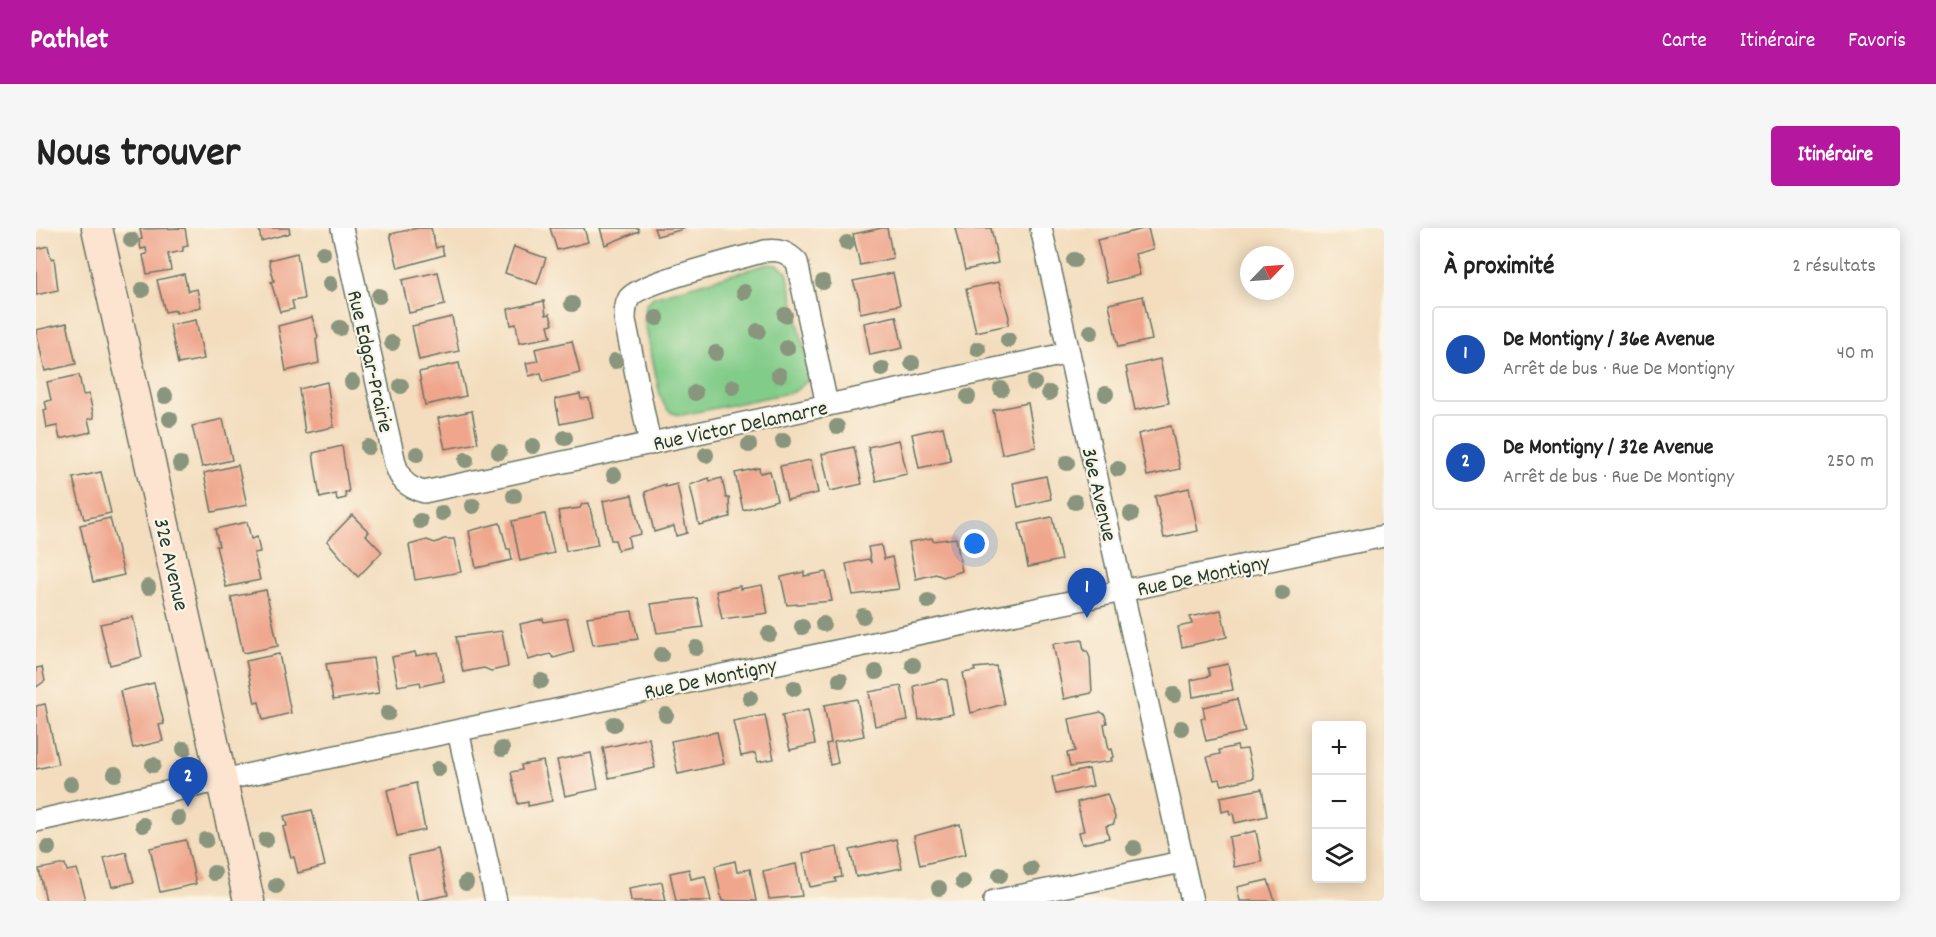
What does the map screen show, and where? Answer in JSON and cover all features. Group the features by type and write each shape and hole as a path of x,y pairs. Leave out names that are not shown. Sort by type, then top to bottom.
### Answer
{"street":[{"name":"32e Avenue","path":"97,228 249,901"},
{"name":"Rue Edgar-Prairie","path":"342,228 395,463 400,479 411,488"},
{"name":"36e Avenue","path":"1041,228 1124,590 1191,901"},
{"path":"650,444 625,320 625,307 630,296 647,287 765,251 776,249 789,254 797,262 827,405"},
{"name":"Rue Victor Delamarre","path":"411,488 424,492 440,490 1069,353"},
{"name":"Rue De Montigny","path":"36,821 1384,536"},
{"path":"458,730 496,901"},
{"path":"994,901 1182,862"}],"green space":[{"path":"768,264 778,265 787,272 809,370 806,381 793,392 682,415 670,411 660,395 644,319 646,305 653,297"}],"building":[{"path":"185,228 188,246 183,247 183,251 168,254 171,270 147,274 143,255 147,254 146,248 141,249 140,229"},
{"path":"259,228 289,228 290,233 261,241"},
{"path":"418,228 431,228 436,248 442,246 444,255 398,268 390,234"},
{"path":"550,228 584,228 588,242 557,250"},
{"path":"600,228 638,228 639,231 605,245"},
{"path":"654,228 684,228 684,229 657,236"},
{"path":"887,228 893,258 860,265 853,234"},
{"path":"955,228 991,228 998,263 965,270"},
{"path":"1148,228 1153,249 1135,254 1140,275 1107,283 1097,240"},
{"path":"48,246 51,259 54,258 58,290 36,295 36,249"},
{"path":"514,247 546,258 537,284 505,273"},
{"path":"297,253 304,299 292,301 294,309 280,312 271,282 274,281 269,260"},
{"path":"438,272 445,305 409,313 402,280"},
{"path":"893,273 900,305 860,313 859,298 853,281"},
{"path":"184,274 188,291 197,289 201,307 176,313 176,310 165,312 157,280"},
{"path":"999,282 1009,317 1008,325 976,332 966,289"},
{"path":"1143,296 1152,340 1118,347 1109,304"},
{"path":"544,301 546,315 550,314 553,324 548,325 551,337 519,343 516,324 511,325 508,309"},
{"path":"896,316 903,348 870,355 864,323"},
{"path":"312,317 318,337 316,340 319,363 286,371 278,326"},
{"path":"452,317 459,351 419,360 412,326"},
{"path":"196,320 204,359 178,364 170,325"},
{"path":"67,323 76,364 45,371 36,330"},
{"path":"572,341 580,373 543,382 541,373 529,376 526,363 538,361 535,349"},
{"path":"1160,359 1169,403 1135,410 1126,367"},
{"path":"459,363 466,396 425,405 419,372"},
{"path":"79,375 83,395 89,394 94,418 88,419 91,432 60,439 57,426 47,428 45,402 51,400 47,382"},
{"path":"327,382 334,427 305,433 299,389"},
{"path":"580,394 581,399 589,398 593,417 560,424 555,399"},
{"path":"1028,403 1036,447 1002,454 993,410"},
{"path":"472,411 478,443 445,449 438,418"},
{"path":"223,419 232,460 202,467 192,426"},
{"path":"1171,426 1180,469 1147,476 1138,434"},
{"path":"943,427 951,461 919,468 912,434"},
{"path":"899,440 907,474 876,481 868,447"},
{"path":"342,446 349,492 345,492 346,498 337,500 336,494 320,498 313,453"},
{"path":"854,447 862,484 830,491 822,454"},
{"path":"811,460 818,493 787,500 780,466"},
{"path":"238,465 247,505 212,512 204,473"},
{"path":"759,468 760,473 770,471 777,500 743,510 735,473"},
{"path":"101,472 111,513 84,519 73,478"},
{"path":"1046,476 1051,499 1018,507 1013,483"},
{"path":"709,478 710,481 722,478 726,498 729,498 730,517 699,525 690,485"},
{"path":"665,484 665,487 677,484 687,533 676,536 674,526 654,532 645,492"},
{"path":"1189,488 1198,531 1164,538 1155,496"},
{"path":"632,495 641,534 628,537 630,547 618,550 615,540 611,540 603,501"},
{"path":"589,503 598,545 566,551 558,511 580,508 582,504"},
{"path":"545,514 554,553 520,561 512,521"},
{"path":"352,515 369,532 366,535 382,552 358,577 327,541"},
{"path":"1052,517 1061,560 1028,567 1019,524"},
{"path":"110,518 124,575 93,582 80,525"},
{"path":"247,522 251,539 257,537 260,552 254,553 260,580 226,587 216,546 219,546 215,529"},
{"path":"500,523 512,560 476,568 469,531"},
{"path":"932,538 933,541 956,538 962,571 943,577 936,574 916,579 909,542"},
{"path":"444,539 454,539 461,572 415,580 409,545 427,540 435,543"},
{"path":"881,545 884,559 892,557 899,589 853,595 846,564 868,559 871,562 868,547"},
{"path":"804,572 804,576 826,572 832,601 787,605 781,577"},
{"path":"762,585 768,613 722,619 716,591 740,586 740,589"},
{"path":"266,590 278,646 243,653 231,597"},
{"path":"697,598 703,627 657,633 651,604"},
{"path":"1221,610 1227,637 1182,647 1178,627 1192,624 1190,617"},
{"path":"632,611 638,639 593,645 587,617"},
{"path":"133,617 142,657 110,665 100,624"},
{"path":"567,618 574,652 554,658 550,654 528,660 520,624 543,619 544,622"},
{"path":"502,631 508,667 491,671 484,668 463,672 456,637"},
{"path":"1082,640 1084,651 1087,651 1090,658 1092,693 1064,699 1053,644"},
{"path":"415,652 416,656 438,652 444,681 421,686 420,682 398,686 392,657"},
{"path":"279,654 291,713 263,720 259,702 255,703 246,661"},
{"path":"373,658 379,693 333,700 326,664"},
{"path":"1228,664 1233,690 1193,697 1191,680 1210,676 1208,668"},
{"path":"996,666 1004,704 971,713 963,673 975,671 974,668"},
{"path":"42,667 45,681 36,687 36,668"},
{"path":"942,679 947,680 953,714 919,720 914,686"},
{"path":"154,683 164,724 159,725 163,741 133,748 120,691"},
{"path":"901,686 908,720 875,726 869,692"},
{"path":"857,699 864,736 834,742 838,763 830,765 826,744 831,743 824,705"},
{"path":"1237,699 1245,732 1206,741 1201,719 1205,718 1203,707"},
{"path":"45,704 58,764 36,769 36,706"},
{"path":"808,710 815,744 790,750 782,715"},
{"path":"1101,712 1105,715 1107,723 1104,724 1109,750 1112,749 1114,757 1111,758 1112,761 1070,767 1067,753 1075,751 1069,719"},
{"path":"765,715 774,759 758,762 755,753 741,756 733,721"},
{"path":"717,732 724,764 678,774 671,741"},
{"path":"649,738 655,768 609,778 603,748"},
{"path":"1237,746 1238,750 1247,749 1254,778 1222,785 1220,779 1214,780 1207,757 1220,754 1219,750"},
{"path":"591,753 598,789 565,796 557,760"},
{"path":"543,761 552,801 528,806 528,802 518,804 511,772 522,770 521,765"},
{"path":"1089,769 1093,786 1056,794 1052,777"},
{"path":"416,783 425,830 397,836 387,790"},
{"path":"1262,789 1267,816 1235,823 1233,813 1230,814 1229,810 1222,812 1220,797"},
{"path":"1107,794 1115,817 1114,824 1106,826 1109,838 1082,844 1079,832 1084,831 1077,802"},
{"path":"312,810 325,866 298,873 294,857 291,858 283,827 287,826 284,816"},
{"path":"960,824 966,854 920,865 914,836"},
{"path":"1256,831 1262,862 1234,867 1229,837"},
{"path":"896,839 902,868 856,877 850,850"},
{"path":"186,840 196,884 160,892 150,848"},
{"path":"837,847 842,877 835,878 836,882 810,887 803,853"},
{"path":"438,849 448,895 418,901 408,856"},
{"path":"126,852 134,882 112,887 104,858"},
{"path":"735,861 737,872 750,869 756,901 722,901 715,866"},
{"path":"65,864 67,871 77,869 85,896 84,901 46,901 39,869"},
{"path":"796,864 802,896 769,899 763,871"},
{"path":"689,869 691,879 705,876 711,901 676,901 670,873"},
{"path":"1268,880 1275,901 1240,901 1237,887"},
{"path":"662,882 666,901 631,901 629,888"}],"place":[{"name":"De Montigny / 36e Avenue","path":"1087,618"},
{"name":"De Montigny / 32e Avenue","path":"188,807"}]}
